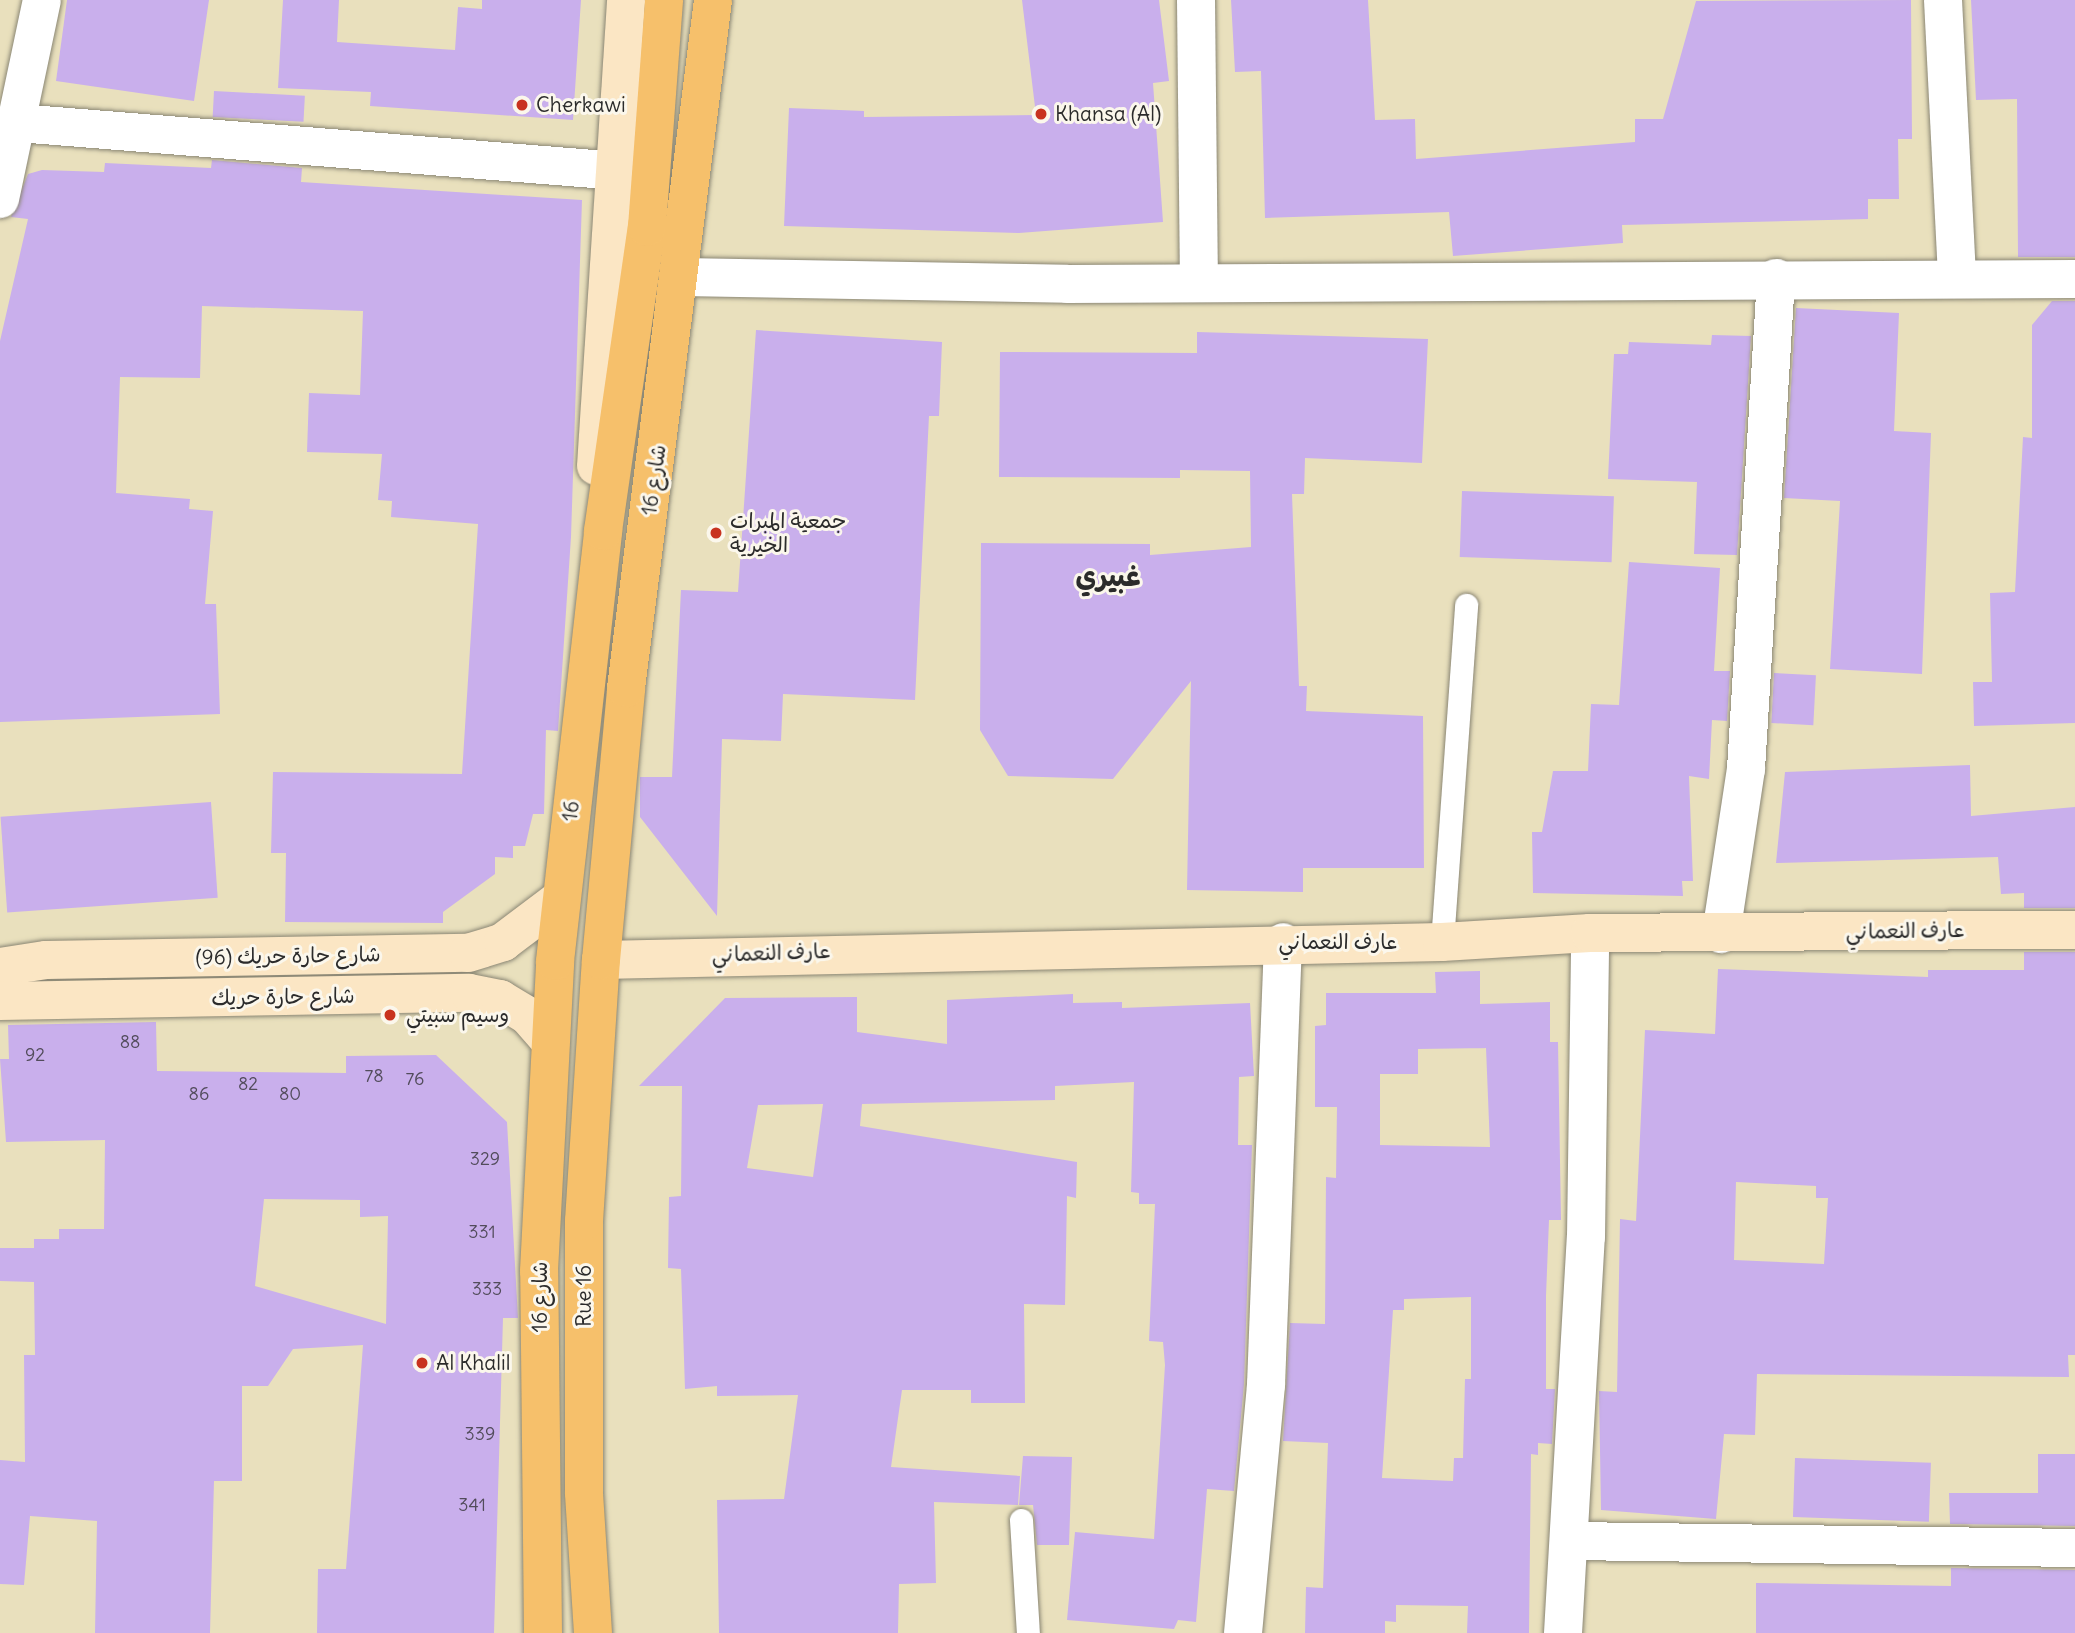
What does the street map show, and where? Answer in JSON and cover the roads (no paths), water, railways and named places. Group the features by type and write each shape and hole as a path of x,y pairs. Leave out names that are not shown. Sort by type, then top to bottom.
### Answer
{"main road":[{"name":"شارع 16","path":"588,661 603,531 647,227 664,0"},
{"name":"شارع 16","path":"601,960 625,688 682,277 713,0"},
{"name":"16","path":"555,961 588,661"},
{"name":"Rue 16","path":"593,1633 584,1492 584,1221 601,960"},
{"name":"شارع 16","path":"543,1633 539,1271 555,961"}],"street":[{"path":"0,199 18,123 16,48 42,0"},
{"path":"588,661 619,171 626,0"},
{"path":"1196,0 1199,281"},
{"path":"1943,0 1957,276"},
{"path":"18,123 619,171"},
{"path":"682,277 1199,281 1957,276 2075,279"},
{"path":"1721,934 1746,769 1776,278"},
{"name":"شارع حارة حريك (96)","path":"0,967 257,957 468,953 534,925 560,899"},
{"name":"عارف النعماني","path":"601,960 1283,942 1443,942 1590,933 2075,930"},
{"path":"1563,1633 1586,1237 1590,933"},
{"path":"1243,1633 1266,1384 1283,942"},
{"path":"256,997 257,957"},
{"name":"شارع حارة حريك","path":"0,1001 469,993 500,999 528,1016 549,1040"},
{"path":"1570,1541 2075,1548"}],"lane":[{"path":"1443,942 1466,605"},
{"path":"1021,1520 1028,1633"}],"place":[{"name":"Cherkawi","path":"522,105"},
{"name":"Khansa (Al)","path":"1041,114"},
{"name":"جمعية المبرات الخيرية","path":"716,533"},
{"name":"وسيم سبيتي","path":"390,1015"},
{"name":"Al Khalil","path":"422,1363"}],"district":[{"name":"غبيري","path":"1108,576"}]}
